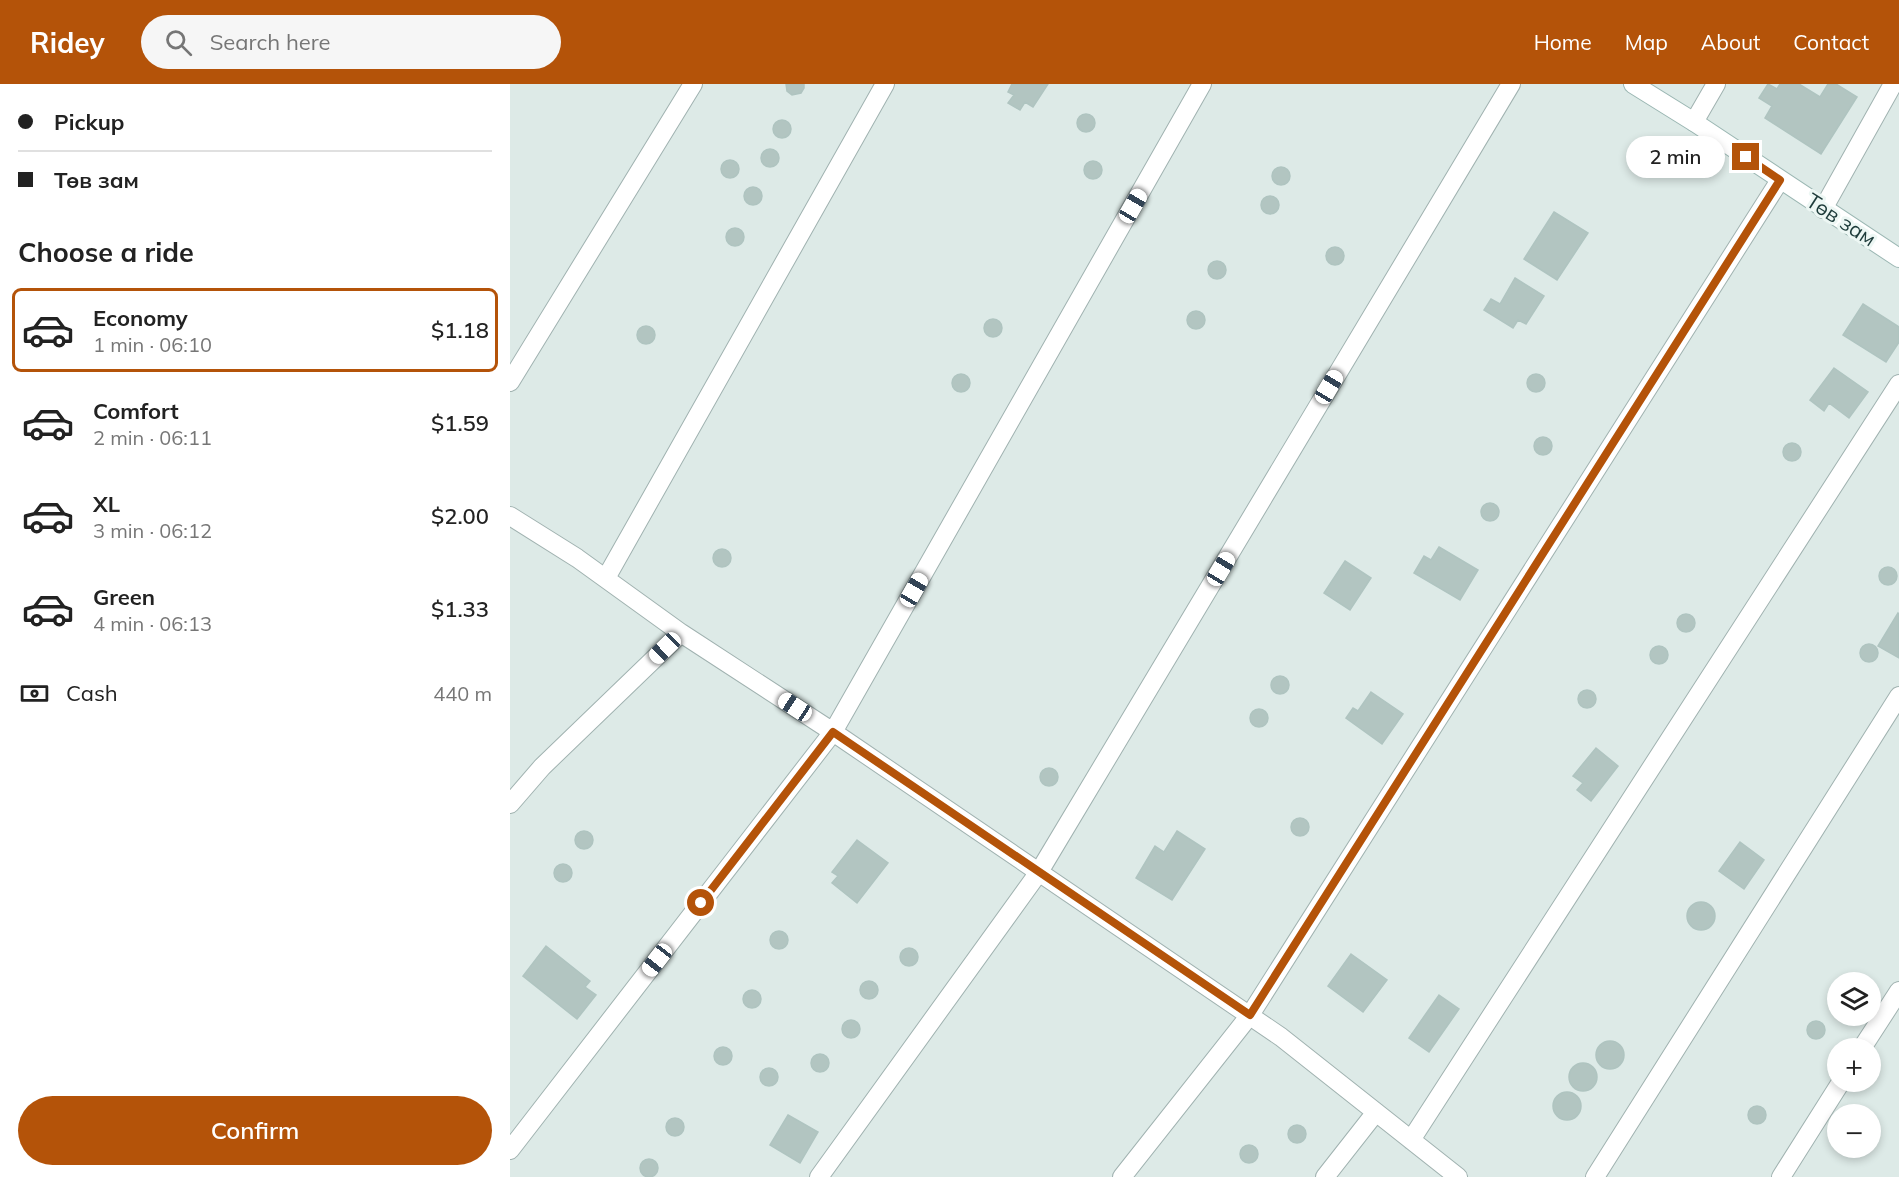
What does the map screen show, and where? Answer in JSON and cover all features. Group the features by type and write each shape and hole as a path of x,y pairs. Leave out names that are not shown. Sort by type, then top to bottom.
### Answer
{"street":[{"path":"510,382 693,84"},
{"path":"606,578 885,84"},
{"path":"510,1150 833,732 1202,84"},
{"path":"819,1177 1039,872 1511,84"},
{"name":"Төв зам","path":"1633,84 1899,258"},
{"path":"1694,122 1716,84"},
{"path":"1823,209 1893,84"},
{"path":"1122,1177 1250,1015 1780,180"},
{"path":"1411,1140 1899,384"},
{"path":"510,516 578,558 681,633 833,732 1250,1015 1458,1177"},
{"path":"510,804 542,767 681,633"},
{"path":"1595,1177 1899,696"},
{"path":"1868,1038 1899,991"},
{"path":"1781,1177 1836,1092"},
{"path":"1325,1177 1376,1112"}],"building":[{"path":"786,84 804,84 804,88 801,93 792,95 787,91"},
{"path":"1012,84 1048,84 1033,107 1025,102 1020,110 1008,103 1014,95 1008,92"},
{"path":"1768,84 1777,89 1780,84 1799,84 1820,97 1828,84 1836,84 1857,97 1821,154 1765,118 1772,106 1759,98"},
{"path":"1086,114 1092,117 1095,123 1092,129 1086,132 1080,129 1077,123 1080,117"},
{"path":"782,120 788,123 791,129 788,135 782,138 776,135 773,129 776,123"},
{"path":"770,149 776,152 779,158 776,164 770,167 764,164 761,158 764,152"},
{"path":"730,160 736,163 739,169 736,175 730,178 724,175 721,169 724,163"},
{"path":"1093,161 1099,164 1102,170 1099,176 1093,179 1087,176 1084,170 1087,164"},
{"path":"1281,167 1287,170 1290,176 1287,182 1281,185 1275,182 1272,176 1275,170"},
{"path":"753,187 759,190 762,196 759,202 753,205 747,202 744,196 747,190"},
{"path":"1270,196 1276,199 1279,205 1276,211 1270,214 1264,211 1261,205 1264,199"},
{"path":"1554,212 1588,233 1557,280 1524,259"},
{"path":"735,228 741,231 744,237 741,243 735,246 729,243 726,237 729,231"},
{"path":"1335,247 1341,250 1344,256 1341,262 1335,265 1329,262 1326,256 1329,250"},
{"path":"1217,261 1223,264 1226,270 1223,276 1217,279 1211,276 1208,270 1211,264"},
{"path":"1515,278 1544,296 1526,324 1518,320 1513,328 1484,310 1491,299 1500,304"},
{"path":"1863,304 1899,327 1899,342 1886,362 1843,335"},
{"path":"1196,311 1202,314 1205,320 1202,326 1196,329 1190,326 1187,320 1190,314"},
{"path":"993,319 999,322 1002,328 999,334 993,337 987,334 984,328 987,322"},
{"path":"646,326 652,329 655,335 652,341 646,344 640,341 637,335 640,329"},
{"path":"1834,368 1868,392 1849,418 1829,403 1824,411 1810,400"},
{"path":"961,374 967,377 970,383 967,389 961,392 955,389 952,383 955,377"},
{"path":"1536,374 1542,377 1545,383 1542,389 1536,392 1530,389 1527,383 1530,377"},
{"path":"1543,437 1549,440 1552,446 1549,452 1543,455 1537,452 1534,446 1537,440"},
{"path":"1792,443 1798,446 1801,452 1798,458 1792,461 1786,458 1783,452 1786,446"},
{"path":"1490,503 1496,506 1499,512 1496,518 1490,521 1484,518 1481,512 1484,506"},
{"path":"1439,547 1478,570 1460,600 1414,573 1424,556 1431,560"},
{"path":"722,549 728,552 731,558 728,564 722,567 716,564 713,558 716,552"},
{"path":"1345,561 1371,578 1350,610 1324,593"},
{"path":"1888,567 1894,570 1897,576 1894,582 1888,585 1882,582 1879,576 1882,570"},
{"path":"1686,614 1692,617 1695,623 1692,629 1686,632 1680,629 1677,623 1680,617"},
{"path":"1899,614 1899,658 1878,646"},
{"path":"1869,644 1875,647 1878,653 1875,659 1869,662 1863,659 1860,653 1863,647"},
{"path":"1659,646 1665,649 1668,655 1665,661 1659,664 1653,661 1650,655 1653,649"},
{"path":"1280,676 1286,679 1289,685 1286,691 1280,694 1274,691 1271,685 1274,679"},
{"path":"1587,690 1593,693 1596,699 1593,705 1587,708 1581,705 1578,699 1581,693"},
{"path":"1371,692 1403,714 1382,744 1346,718 1353,708 1358,711"},
{"path":"1259,709 1265,712 1268,718 1265,724 1259,727 1253,724 1250,718 1253,712"},
{"path":"1596,748 1618,766 1591,801 1577,790 1583,783 1573,776"},
{"path":"1049,768 1055,771 1058,777 1055,783 1049,786 1043,783 1040,777 1043,771"},
{"path":"1300,818 1306,821 1309,827 1306,833 1300,836 1294,833 1291,827 1294,821"},
{"path":"584,831 590,834 593,840 590,846 584,849 578,846 575,840 578,834"},
{"path":"1177,831 1205,849 1172,900 1136,878 1155,846 1164,852"},
{"path":"857,840 888,863 857,903 832,883 838,876 832,872"},
{"path":"1740,842 1764,860 1744,889 1719,871"},
{"path":"563,864 569,867 572,873 569,879 563,882 557,879 554,873 557,867"},
{"path":"1701,902 1711,906 1715,916 1711,926 1701,930 1691,926 1687,916 1691,906"},
{"path":"779,931 785,934 788,940 785,946 779,949 773,946 770,940 773,934"},
{"path":"546,946 590,981 585,987 596,995 577,1019 523,976"},
{"path":"909,948 915,951 918,957 915,963 909,966 903,963 900,957 903,951"},
{"path":"1351,954 1387,980 1363,1012 1328,986"},
{"path":"869,981 875,984 878,990 875,996 869,999 863,996 860,990 863,984"},
{"path":"752,990 758,993 761,999 758,1005 752,1008 746,1005 743,999 746,993"},
{"path":"1439,995 1459,1009 1429,1052 1409,1038"},
{"path":"851,1020 857,1023 860,1029 857,1035 851,1038 845,1035 842,1029 845,1023"},
{"path":"1816,1021 1822,1024 1825,1030 1822,1036 1816,1039 1810,1036 1807,1030 1810,1024"},
{"path":"1610,1041 1620,1045 1624,1055 1620,1065 1610,1069 1600,1065 1596,1055 1600,1045"},
{"path":"723,1047 729,1050 732,1056 729,1062 723,1065 717,1062 714,1056 717,1050"},
{"path":"820,1054 826,1057 829,1063 826,1069 820,1072 814,1069 811,1063 814,1057"},
{"path":"1583,1063 1593,1067 1597,1077 1593,1087 1583,1091 1573,1087 1569,1077 1573,1067"},
{"path":"769,1068 775,1071 778,1077 775,1083 769,1086 763,1083 760,1077 763,1071"},
{"path":"1567,1092 1577,1096 1581,1106 1577,1116 1567,1120 1557,1116 1553,1106 1557,1096"},
{"path":"1757,1106 1763,1109 1766,1115 1763,1121 1757,1124 1751,1121 1748,1115 1751,1109"},
{"path":"788,1115 818,1132 800,1163 770,1145"},
{"path":"675,1118 681,1121 684,1127 681,1133 675,1136 669,1133 666,1127 669,1121"},
{"path":"1297,1125 1303,1128 1306,1134 1303,1140 1297,1143 1291,1140 1288,1134 1291,1128"},
{"path":"1249,1145 1255,1148 1258,1154 1255,1160 1249,1163 1243,1160 1240,1154 1243,1148"},
{"path":"649,1159 655,1162 658,1168 655,1174 649,1177 643,1174 640,1168 643,1162"}],"route":[{"path":"701,903 833,732 1250,1015 1780,180 1746,157"}]}
